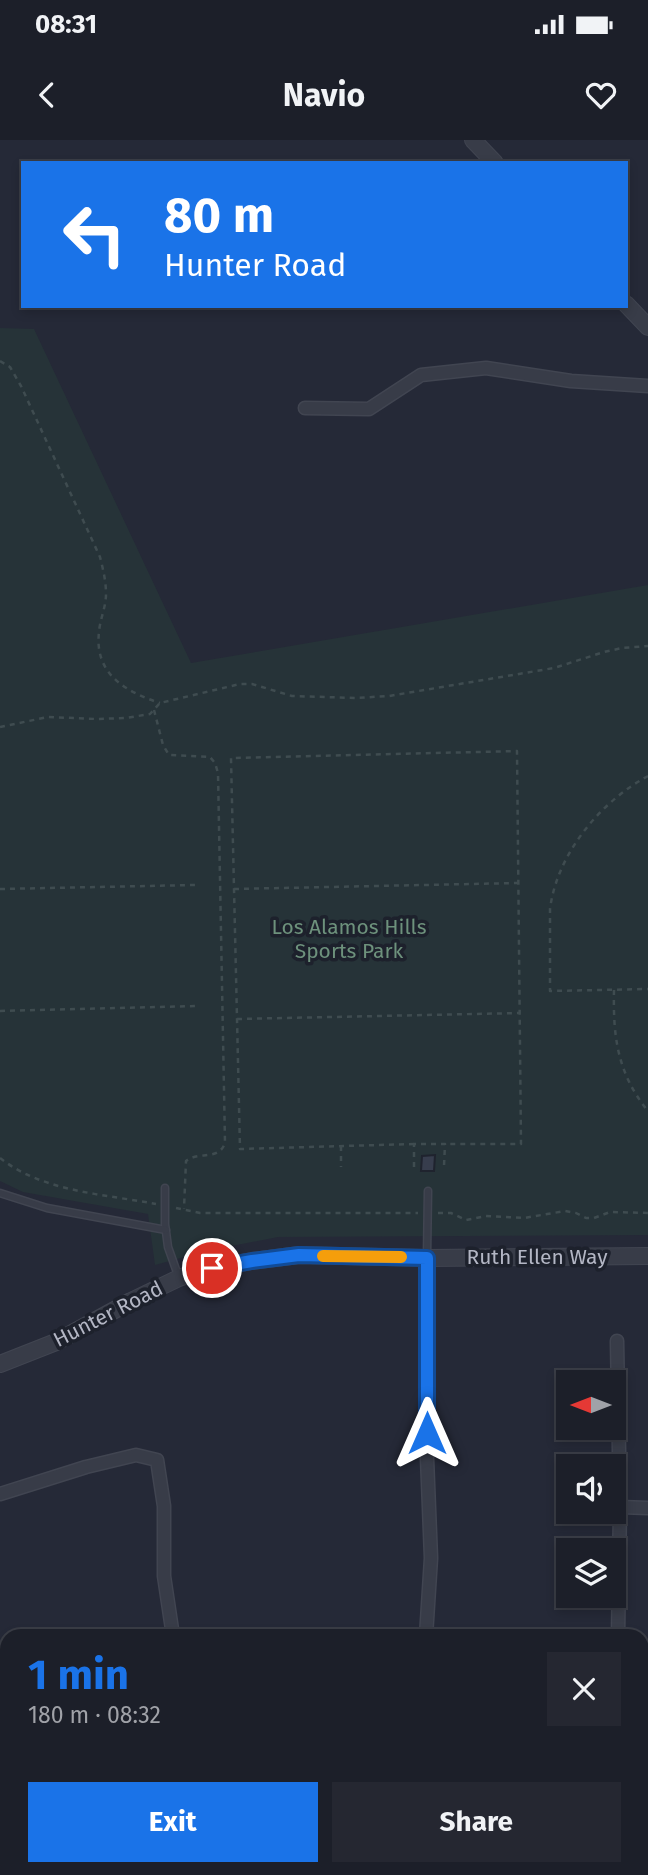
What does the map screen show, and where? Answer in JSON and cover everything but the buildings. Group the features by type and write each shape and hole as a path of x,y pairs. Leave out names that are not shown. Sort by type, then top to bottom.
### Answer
{"street":[{"path":"473,140 493,161"},
{"path":"628,306 648,327"},
{"path":"305,408 369,409 421,375 486,368 571,381 648,386"},
{"name":"Hunter Road","path":"0,1364 55,1342 131,1301 205,1269 299,1255 427,1258"},
{"name":"Ruth Ellen Way","path":"427,1258 648,1256"},
{"path":"426,1629 430,1558 427,1258"},
{"path":"617,1341 619,1454"},
{"path":"0,1494 86,1467 136,1455 157,1460 164,1506 164,1576 172,1629"},
{"path":"626,1507 648,1508"},
{"path":"618,1629 620,1524"}],"lane":[{"path":"165,1188 168,1247 179,1278"},
{"path":"427,1258 428,1191"},
{"path":"2,1195 47,1208 166,1230"}],"path":[{"path":"0,361 10,367 21,386 100,557 106,597 98,634 99,652 107,670 117,683 160,704"},
{"path":"0,727 48,717 126,718 150,714 160,704 240,684 252,684 292,696 389,696 554,668 604,652 648,646"},
{"path":"154,710 163,745 169,755 210,757 218,773 225,1143 217,1153 192,1156 186,1161 184,1209"},
{"path":"517,751 521,1144 240,1149 234,889 231,758 517,751"},
{"path":"648,776 628,788 604,809 581,836 563,864 551,897 550,991 648,989"},
{"path":"234,889 518,883"},
{"path":"0,889 195,885"},
{"path":"614,990 617,1049 630,1085 648,1111"},
{"path":"0,1011 197,1006"},
{"path":"237,1019 520,1013"},
{"path":"414,1167 415,1144"},
{"path":"444,1166 445,1144"},
{"path":"341,1146 341,1167"},
{"path":"0,1158 22,1172 66,1188 200,1213 451,1213 466,1220 486,1216 524,1218 565,1211 586,1218 610,1212 648,1213"}],"green space":[{"name":"Los Alamos Hills Sports Park","path":"0,328 34,329 191,663 648,585 648,1235 278,1237 206,1251 155,1265 148,1214 23,1192 0,1181"}],"slow traffic":[{"path":"323,1256 401,1257"}],"route":[{"path":"212,1268 299,1255 427,1258 427,1433"}]}
